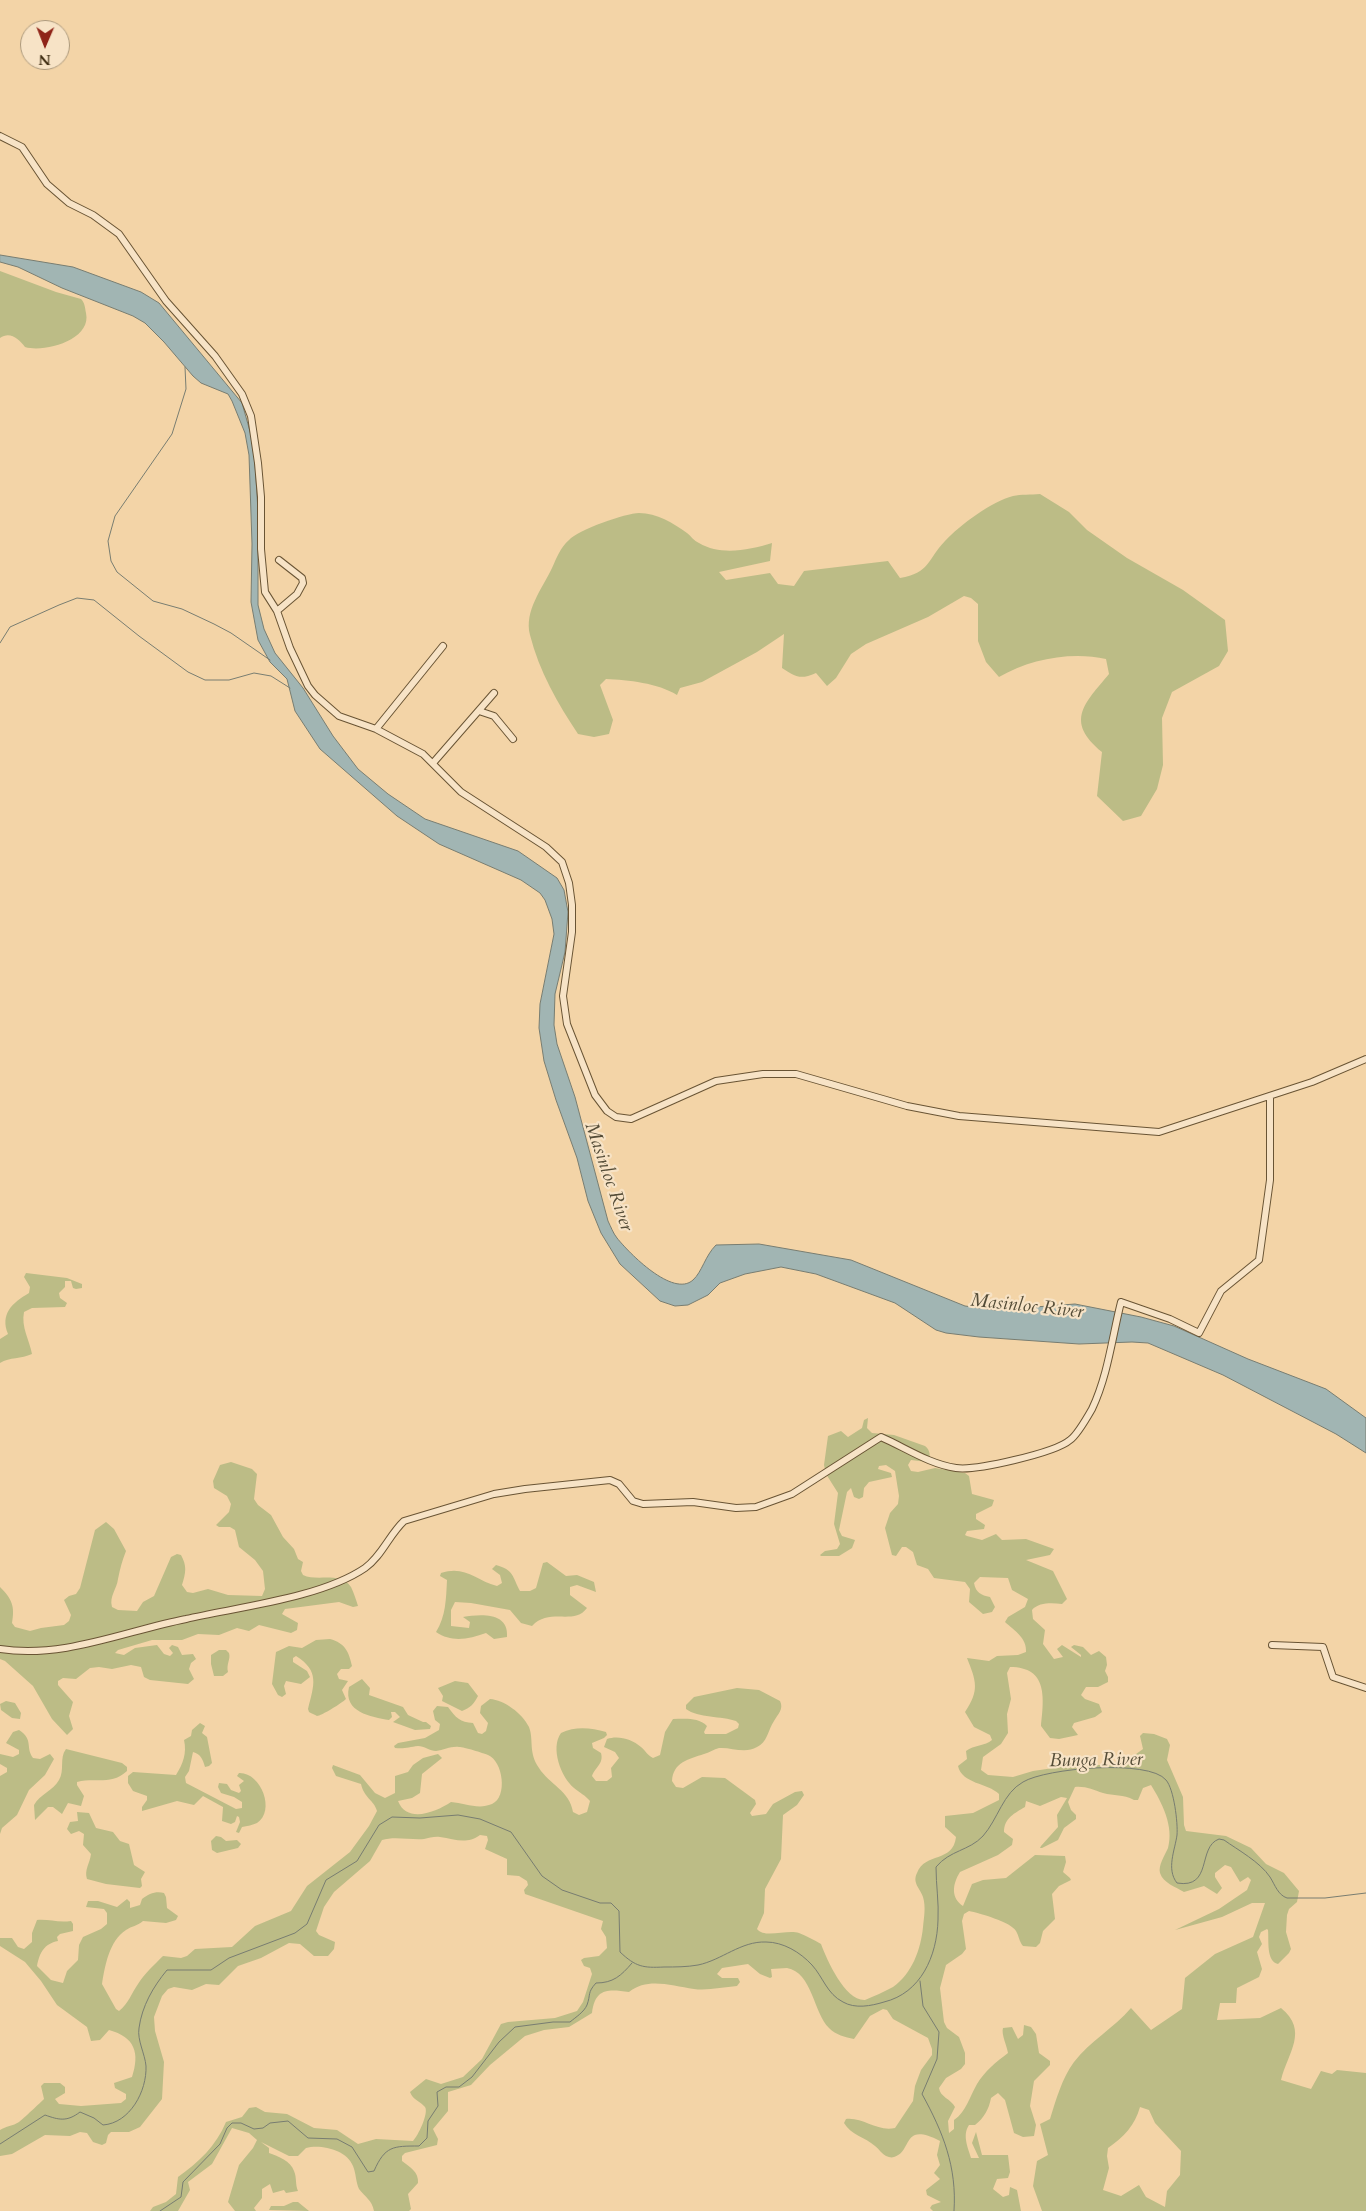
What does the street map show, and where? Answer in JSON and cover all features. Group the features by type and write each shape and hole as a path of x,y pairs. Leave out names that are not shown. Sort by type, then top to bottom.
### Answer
{"street":[{"path":"0,136 22,147 47,184 69,203 93,215 119,234 166,301 215,356 242,394 251,416 258,464 265,592 277,611 293,654 315,695 339,716 376,728 423,754 461,792 546,847 562,862 569,883 572,905 572,932 563,996 567,1024 595,1095 607,1111 616,1117 631,1119 716,1082 763,1074 796,1074 907,1106 959,1116 1159,1132 1312,1082 1366,1059"},
{"path":"277,611 297,594 303,583 302,578 279,560"},
{"path":"376,728 443,646"},
{"path":"433,763 494,693"},
{"path":"479,711 494,716 513,739"},
{"path":"0,1649 29,1652 69,1647 146,1628 246,1608 313,1590 365,1568 376,1558 393,1531 404,1521 494,1494 610,1480 618,1484 633,1500 643,1504 693,1502 736,1508 756,1507 792,1494 882,1437 925,1459 957,1468 1004,1463 1043,1452 1070,1440 1091,1411 1102,1384 1121,1302 1140,1307 1199,1333 1221,1291 1259,1260 1270,1180 1270,1096"},
{"path":"1272,1646 1322,1647 1333,1678 1366,1688"}],"green space":[{"path":"0,271 56,292 81,299 86,313 86,322 82,331 65,342 43,348 25,347 17,339 7,335 0,338"},
{"path":"1040,494 1069,512 1087,530 1127,558 1183,590 1225,620 1228,651 1219,666 1172,692 1162,718 1163,765 1157,789 1141,816 1123,821 1097,796 1102,752 1090,741 1081,721 1086,703 1109,674 1106,659 1079,656 1051,658 1024,665 999,677 986,662 978,641 978,604 971,598 964,596 928,617 866,644 851,654 836,678 827,686 816,673 802,677 791,674 782,668 784,634 757,652 702,682 680,688 677,695 652,685 633,681 606,679 600,685 613,720 609,734 594,737 578,734 563,711 538,661 530,635 529,626 532,609 561,549 574,536 614,519 646,513 664,519 687,533 697,542 708,547 726,551 745,550 772,543 770,561 719,572 726,580 770,573 778,584 794,586 804,571 888,561 900,578 910,576 923,569 951,535 986,508 1013,496"},
{"path":"26,1273 67,1278 82,1284 82,1288 73,1288 71,1281 65,1281 65,1287 59,1293 60,1298 67,1303 65,1307 32,1308 24,1312 24,1328 32,1354 0,1363 0,1339 8,1334 6,1321 9,1310 17,1301 29,1293 30,1287 24,1277"},
{"path":"868,1418 867,1428 872,1433 894,1435 925,1446 928,1449 928,1462 911,1460 908,1465 911,1471 918,1472 935,1468 965,1473 969,1476 972,1494 994,1500 992,1506 976,1514 976,1519 985,1525 984,1529 967,1531 965,1535 982,1540 996,1534 1002,1540 1026,1539 1054,1549 1050,1555 1026,1560 1053,1571 1067,1599 1062,1604 1042,1604 1032,1610 1033,1619 1045,1630 1043,1644 1054,1659 1063,1657 1057,1649 1062,1645 1081,1657 1071,1647 1074,1645 1083,1647 1091,1655 1099,1651 1106,1657 1107,1665 1105,1671 1108,1682 1098,1687 1086,1687 1081,1695 1085,1699 1099,1704 1102,1712 1095,1717 1074,1723 1072,1727 1078,1735 1059,1739 1050,1738 1041,1726 1043,1695 1037,1678 1031,1672 1022,1668 1010,1667 1007,1673 1011,1699 1007,1714 1008,1733 1001,1744 983,1757 981,1770 988,1775 1013,1777 1033,1771 1074,1765 1121,1765 1143,1749 1140,1736 1143,1733 1154,1734 1167,1739 1170,1745 1167,1760 1183,1797 1186,1831 1226,1836 1251,1848 1266,1864 1284,1873 1299,1891 1297,1902 1289,1909 1287,1915 1286,1932 1291,1949 1289,1953 1278,1964 1274,1962 1269,1950 1268,1930 1261,1932 1259,1937 1262,1944 1257,1952 1262,1969 1259,1977 1237,1988 1236,2003 1220,2003 1217,2020 1260,2018 1281,2008 1294,2025 1295,2034 1281,2080 1311,2089 1321,2071 1332,2074 1337,2070 1366,2073 1366,2211 1042,2211 1033,2186 1037,2161 1048,2155 1040,2124 1050,2119 1063,2082 1074,2062 1080,2054 1131,2008 1151,2030 1182,2009 1185,1978 1215,1954 1253,1937 1265,1903 1252,1903 1222,1917 1175,1930 1219,1909 1247,1890 1251,1880 1248,1877 1240,1882 1231,1867 1225,1865 1215,1873 1215,1877 1222,1888 1217,1894 1204,1886 1184,1892 1164,1879 1160,1873 1160,1867 1168,1848 1168,1823 1163,1807 1151,1785 1143,1788 1138,1800 1075,1787 1068,1802 1071,1810 1076,1815 1076,1819 1064,1828 1058,1840 1042,1848 1040,1848 1041,1846 1058,1827 1057,1815 1067,1798 1061,1797 1040,1806 1026,1801 1025,1807 1011,1817 1004,1827 1004,1832 1013,1839 1012,1845 998,1855 960,1872 955,1882 954,1891 956,1899 963,1906 972,1884 983,1880 1006,1878 1035,1855 1065,1856 1066,1862 1063,1872 1071,1880 1059,1886 1052,1894 1055,1919 1043,1931 1040,1943 1036,1947 1023,1946 1016,1931 1002,1921 969,1911 964,1914 962,1921 966,1949 946,1965 940,1988 944,2022 947,2028 959,2037 965,2053 965,2064 961,2069 946,2078 939,2088 941,2094 955,2107 948,2121 949,2133 954,2129 954,2120 965,2108 980,2079 1008,2053 1003,2037 1003,2028 1012,2027 1018,2039 1023,2035 1024,2025 1031,2027 1036,2034 1039,2053 1050,2061 1050,2065 1034,2081 1030,2106 1036,2125 1034,2136 1023,2137 1014,2133 1005,2100 998,2093 991,2098 987,2110 981,2119 975,2125 969,2125 966,2133 966,2142 971,2158 979,2158 972,2143 976,2132 982,2155 1008,2155 1010,2172 1008,2178 997,2179 993,2189 1003,2197 1009,2195 1010,2187 1017,2190 1021,2211 933,2211 930,2208 932,2205 941,2202 927,2195 926,2190 940,2179 934,2173 940,2165 937,2155 940,2141 919,2134 909,2140 900,2154 890,2157 854,2133 844,2123 846,2119 852,2119 882,2128 895,2128 913,2101 915,2086 921,2070 932,2055 928,2038 893,2019 887,2010 883,2009 870,2016 854,2039 841,2035 829,2028 824,2022 807,1985 795,1971 787,1968 771,1969 772,1977 770,1978 760,1974 748,1964 722,1968 717,1974 722,1978 738,1978 740,1982 737,1986 699,1989 652,1984 636,1987 629,1992 615,1990 604,1992 596,1999 592,2013 569,2027 544,2030 525,2036 490,2065 471,2085 448,2092 448,2111 433,2129 438,2139 437,2145 405,2153 402,2156 402,2161 413,2170 418,2179 418,2183 408,2194 411,2209 409,2211 374,2211 370,2201 359,2189 350,2160 339,2152 326,2148 312,2147 306,2148 298,2156 289,2156 261,2142 269,2148 269,2153 284,2159 290,2164 295,2174 298,2191 286,2193 284,2190 273,2193 270,2184 262,2189 262,2198 254,2208 256,2211 235,2211 228,2202 239,2165 257,2140 249,2133 232,2128 212,2164 188,2182 190,2190 178,2211 150,2211 153,2207 166,2202 176,2194 178,2177 206,2153 217,2139 226,2122 242,2117 249,2108 256,2107 265,2112 287,2114 314,2128 337,2130 358,2144 376,2139 413,2141 418,2134 426,2110 410,2092 426,2079 441,2084 463,2077 482,2059 501,2024 555,2018 577,2011 583,2002 592,1974 590,1968 584,1966 581,1960 599,1956 607,1948 606,1937 601,1929 603,1921 525,1894 524,1890 528,1885 527,1881 519,1876 507,1875 507,1859 485,1849 488,1840 487,1836 480,1835 465,1841 438,1837 382,1840 370,1861 334,1892 324,1907 316,1931 319,1935 335,1942 334,1949 328,1956 314,1956 300,1944 289,1943 261,1958 238,1966 219,1985 206,1984 192,1990 174,1987 168,1989 162,1996 154,2017 155,2031 164,2062 162,2099 140,2127 129,2132 111,2132 106,2143 102,2145 93,2142 87,2133 80,2132 70,2136 45,2135 12,2154 0,2156 0,2130 19,2122 44,2099 41,2086 44,2083 60,2083 65,2087 65,2093 55,2099 59,2104 81,2106 121,2103 126,2099 126,2094 115,2088 114,2083 132,2077 135,2053 130,2042 125,2037 109,2030 100,2040 91,2041 87,2027 57,2005 25,1962 0,1946 0,1938 12,1938 18,1947 24,1949 32,1942 32,1933 37,1920 71,1921 73,1931 60,1934 57,1937 58,1941 49,1944 41,1953 37,1966 51,1980 63,1983 67,1971 78,1960 79,1945 83,1937 101,1929 107,1924 107,1913 104,1909 86,1907 88,1901 98,1901 117,1907 127,1899 130,1902 130,1908 140,1905 142,1899 150,1894 164,1893 167,1908 178,1916 176,1920 166,1923 143,1921 120,1935 109,1954 102,1984 119,2011 128,2002 144,1976 163,1956 181,1958 187,1956 195,1949 232,1947 255,1926 291,1911 307,1886 350,1852 369,1826 377,1811 374,1804 364,1793 361,1784 336,1776 332,1768 333,1765 360,1775 375,1793 385,1798 395,1793 395,1776 408,1772 413,1765 423,1758 438,1754 442,1758 422,1774 420,1793 412,1798 398,1801 402,1808 408,1812 422,1814 451,1802 472,1806 487,1806 497,1800 502,1787 502,1779 497,1764 488,1755 459,1747 436,1751 418,1746 395,1748 394,1746 398,1743 425,1738 439,1730 440,1724 435,1720 433,1711 437,1706 448,1707 459,1719 473,1723 478,1733 482,1734 486,1731 488,1723 480,1713 481,1706 490,1699 512,1708 529,1727 532,1751 539,1768 564,1793 573,1812 579,1815 587,1812 590,1801 569,1783 561,1770 557,1746 561,1733 572,1729 584,1728 606,1732 607,1735 604,1738 592,1743 593,1748 601,1753 602,1757 592,1776 596,1781 607,1781 612,1777 611,1768 619,1758 615,1752 604,1747 607,1739 616,1737 629,1740 643,1748 653,1758 660,1755 665,1732 673,1719 700,1721 707,1726 705,1734 726,1734 738,1728 739,1724 736,1721 697,1714 686,1709 686,1705 694,1697 737,1688 759,1690 780,1701 780,1711 760,1745 748,1750 719,1748 683,1762 675,1769 672,1781 676,1787 683,1788 702,1777 725,1778 755,1800 756,1804 750,1813 752,1816 766,1814 773,1804 795,1792 802,1791 804,1795 797,1805 783,1815 781,1859 765,1889 764,1913 757,1929 771,1934 799,1933 821,1944 844,1987 858,1999 865,2000 890,1989 900,1982 918,1952 922,1935 924,1904 923,1897 915,1880 917,1873 926,1862 950,1851 954,1845 956,1837 945,1827 945,1816 973,1813 999,1800 999,1794 970,1780 960,1772 958,1766 967,1759 966,1751 992,1740 990,1735 974,1727 965,1712 975,1691 973,1673 967,1658 989,1661 997,1656 1018,1655 1026,1652 1025,1643 1005,1622 1008,1617 1025,1607 1028,1599 1012,1590 1008,1578 980,1577 974,1583 976,1589 990,1597 995,1607 992,1612 983,1614 969,1602 970,1589 965,1582 934,1578 928,1569 917,1565 913,1552 906,1547 902,1547 896,1556 892,1555 885,1528 890,1513 898,1504 899,1496 895,1471 886,1465 879,1466 878,1469 891,1473 892,1477 869,1482 864,1488 863,1497 859,1499 854,1497 851,1488 847,1492 839,1530 842,1536 855,1540 852,1548 839,1556 820,1555 825,1551 837,1549 840,1544 834,1524 838,1493 826,1474 824,1465 828,1436 841,1431 848,1437 862,1428 864,1420","holes":["1140,2107 1149,2110 1155,2123 1181,2151 1180,2175 1167,2191 1165,2207 1146,2197 1139,2185 1121,2196 1103,2190 1109,2168 1108,2148 1128,2130"]},
{"path":"231,1462 252,1469 257,1474 254,1499 258,1505 271,1515 283,1537 294,1549 298,1559 303,1562 301,1571 303,1575 315,1578 341,1579 351,1587 358,1606 353,1607 339,1602 285,1609 282,1614 298,1623 297,1630 291,1633 259,1625 249,1631 237,1628 219,1635 198,1634 182,1640 152,1640 118,1650 115,1653 124,1655 135,1648 157,1645 164,1654 170,1656 173,1653 169,1648 172,1645 178,1647 182,1655 193,1654 196,1659 191,1663 189,1669 194,1679 188,1684 150,1680 144,1677 141,1667 131,1665 112,1669 90,1668 76,1679 63,1678 58,1681 58,1685 73,1702 69,1716 73,1729 67,1735 52,1719 33,1686 5,1661 0,1659 0,1587 12,1603 12,1623 15,1627 30,1631 64,1625 69,1621 71,1615 64,1600 76,1594 80,1588 95,1530 106,1522 114,1529 126,1551 111,1603 112,1607 118,1610 137,1611 143,1602 154,1596 171,1557 177,1554 181,1555 184,1562 185,1573 182,1585 187,1592 193,1593 208,1589 228,1595 262,1596 265,1589 263,1571 255,1560 239,1547 235,1530 230,1527 219,1527 216,1525 229,1512 231,1504 227,1496 214,1488 213,1481 220,1465"},
{"path":"547,1562 566,1576 577,1575 594,1582 596,1592 577,1585 570,1587 570,1595 587,1608 582,1613 569,1617 546,1618 532,1626 521,1623 510,1610 455,1602 451,1610 451,1626 469,1628 470,1622 463,1617 492,1616 504,1623 507,1637 494,1639 486,1633 473,1637 454,1639 436,1632 444,1614 446,1601 447,1580 440,1576 441,1573 449,1571 463,1572 497,1586 502,1583 500,1575 492,1569 496,1565 509,1571 520,1591 530,1591 536,1588 543,1563"},
{"path":"330,1639 346,1649 352,1666 349,1669 341,1669 337,1674 339,1679 348,1681 342,1690 346,1699 332,1709 317,1716 309,1712 308,1709 313,1686 312,1673 309,1667 296,1656 293,1658 293,1662 307,1671 310,1677 301,1684 286,1681 284,1686 286,1694 282,1697 278,1695 272,1684 276,1652 289,1646 302,1648 316,1640"},
{"path":"219,1650 226,1650 229,1653 228,1672 223,1676 214,1676 211,1655"},
{"path":"362,1679 370,1688 369,1695 403,1707 408,1715 426,1722 431,1726 430,1729 415,1730 393,1722 400,1717 395,1712 391,1712 392,1717 389,1720 367,1715 354,1708 348,1695 349,1687"},
{"path":"455,1681 468,1683 478,1696 472,1705 462,1711 442,1701 443,1696 438,1688"},
{"path":"6,1701 15,1703 21,1713 20,1719 12,1718 1,1710 0,1704"},
{"path":"200,1723 205,1726 202,1733 207,1737 212,1763 205,1767 200,1756 193,1752 189,1771 185,1777 186,1783 236,1809 242,1808 242,1802 221,1793 218,1787 219,1783 227,1784 231,1790 239,1793 241,1791 239,1785 244,1781 237,1776 239,1773 247,1774 254,1779 263,1793 265,1810 263,1817 257,1823 242,1827 239,1833 236,1832 240,1822 239,1817 237,1816 235,1822 231,1824 222,1821 223,1807 203,1796 194,1805 177,1801 142,1811 147,1796 133,1791 128,1783 128,1776 133,1772 176,1775 184,1758 184,1740 191,1736 192,1730"},
{"path":"19,1730 28,1740 33,1758 40,1759 50,1754 54,1759 45,1775 29,1790 17,1815 2,1828 0,1834 0,1776 7,1772 7,1768 0,1764 0,1754 13,1757 19,1754 19,1750 6,1743 13,1732"},
{"path":"66,1749 122,1763 127,1767 127,1771 121,1776 109,1780 77,1782 84,1796 81,1806 68,1803 62,1814 53,1807 48,1807 35,1820 34,1805 59,1780"},
{"path":"77,1812 89,1813 96,1828 113,1832 120,1841 129,1844 134,1865 145,1872 141,1879 142,1886 140,1888 106,1884 87,1879 91,1854 83,1845 84,1834 79,1831 71,1834 67,1829 70,1822 78,1821"},
{"path":"216,1836 226,1841 237,1840 241,1844 238,1848 217,1853 212,1850 211,1841"},
{"path":"298,2202 309,2211 269,2210 271,2206 284,2206"}],"shaded area":[{"path":"0,255 73,267 141,292 159,303 242,403 253,442 255,463 258,511 258,605 264,629 275,653 303,688 333,736 358,769 388,794 425,819 518,851 557,878 564,890 568,912 565,952 555,994 554,1025 557,1044 575,1097 608,1221 617,1238 641,1263 663,1279 684,1284 696,1277 716,1245 759,1244 851,1260 965,1306 995,1310 1075,1304 1141,1317 1174,1326 1248,1359 1326,1389 1366,1418 1366,1453 1336,1434 1223,1375 1148,1343 1079,1344 946,1333 936,1330 895,1303 816,1274 781,1267 745,1274 720,1283 708,1295 688,1305 675,1306 660,1301 620,1264 601,1233 588,1201 577,1158 544,1061 539,1028 540,1004 554,934 552,919 545,900 540,893 521,880 439,844 397,816 320,749 295,711 287,679 270,662 258,640 251,602 252,544 249,455 245,433 228,394 201,383 145,323 133,316 62,288 18,267 0,262"}],"waterway":[{"path":"185,367 186,389 172,434 115,516 108,541 111,561 117,572 153,601 182,609 214,624 231,633 270,660"},
{"path":"0,643 10,627 77,598 94,600 188,672 205,680 229,680 254,673 271,676 290,688"},
{"name":"Bunga River","path":"0,2144 45,2115 67,2119 80,2112 94,2118 103,2125 113,2123 129,2112 140,2095 146,2076 146,2066 139,2037 140,2020 149,1997 167,1970 211,1970 229,1958 295,1933 307,1924 326,1880 357,1861 379,1825 392,1817 420,1818 458,1815 480,1819 511,1832 542,1876 562,1890 600,1903 611,1903 619,1911 620,1952 635,1964 651,1967 694,1966 707,1963 748,1944 772,1942 785,1946 802,1956 816,1970 833,1995 853,2006 874,2005 884,2002 897,1997 917,1982 930,1959 937,1933 936,1867 947,1857 978,1841 1016,1787 1035,1777 1053,1773 1097,1768 1140,1769 1156,1773 1166,1780 1173,1798 1177,1823 1172,1866 1172,1872 1177,1883 1188,1883 1196,1880 1208,1850 1212,1843 1219,1839 1224,1840 1261,1866 1284,1897 1325,1898 1366,1893"},
{"path":"160,2211 181,2197 183,2182 220,2144 227,2128 232,2123 241,2123 254,2129 263,2128 270,2123 288,2121 308,2138 337,2139 352,2147 368,2172 374,2171 386,2152 396,2147 419,2146 427,2138 428,2121 438,2106 437,2092 446,2087 459,2087 472,2077 499,2042 515,2027 553,2022 570,2022 586,2008 590,1991 596,1983 607,1982 616,1978 632,1963"},
{"path":"920,1981 923,2006 939,2032 937,2059 922,2094 947,2150 953,2180 954,2211"}],"water label":[{"name":"Masinloc River","path":"608,1177"},
{"name":"Masinloc River","path":"1027,1307"}]}
